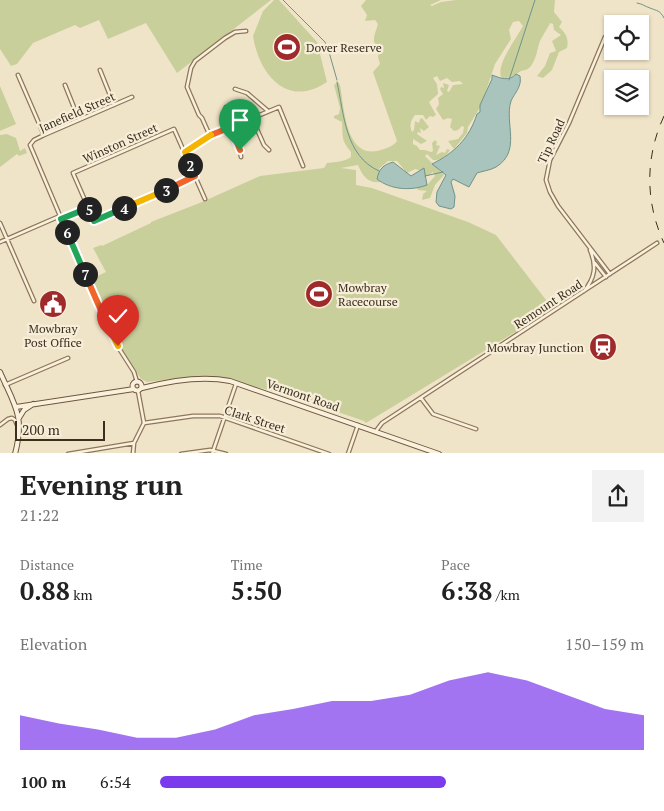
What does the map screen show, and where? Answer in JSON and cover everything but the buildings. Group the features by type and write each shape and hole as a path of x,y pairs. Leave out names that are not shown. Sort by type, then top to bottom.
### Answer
{"street":[{"path":"210,136 187,87 190,68 225,38 235,32 246,31"},
{"name":"Tip Road","path":"604,39 570,124 550,160 546,175 547,185 552,197 610,274"},
{"path":"100,70 114,105"},
{"path":"18,76 44,135"},
{"path":"65,85 79,120"},
{"path":"235,88 247,93 268,111"},
{"name":"Janefield Street","path":"61,218 30,145 34,140 44,135 132,97"},
{"path":"205,199 185,152 210,136 278,106 303,166"},
{"path":"226,108 222,114 226,129"},
{"path":"252,118 264,145 269,150"},
{"path":"231,127 241,157"},
{"name":"Winston Street","path":"88,208 73,173 174,129 185,152"},
{"path":"0,242 88,208 94,221 195,176"},
{"path":"61,218 94,296 120,350 134,372 144,423 134,443 133,453"},
{"path":"0,223 34,301"},
{"name":"Remount Road","path":"376,431 382,423 658,243"},
{"name":"Tip Road","path":"589,246 596,264 606,277"},
{"path":"582,293 592,278 596,264 600,261"},
{"path":"5,385 68,358"},
{"path":"0,372 19,418 20,433 15,453"},
{"name":"Vermont Road","path":"16,408 138,386 206,378 222,379 436,453"},
{"path":"197,453 213,452 237,383"},
{"path":"420,398 433,414 476,429"},
{"path":"19,418 24,410 37,403"},
{"name":"Clark Street","path":"144,423 193,416 225,417 326,453"},
{"path":"1,424 9,418 14,419 20,433"},
{"path":"348,453 358,425"},
{"path":"74,453 134,443"}],"green space":[{"path":"0,0 271,0 177,73 146,23 108,39 99,20 80,28 75,25 33,43 17,64 11,66 0,49"},
{"name":"Dover Reserve","path":"274,0 279,0 317,42 327,82 313,89 299,92 288,89 277,83 261,63 253,36 263,11"},
{"name":"Mowbray Racecourse","path":"366,0 441,0 430,5 432,6 441,2 456,0 555,0 554,12 562,22 559,27 566,36 567,48 559,52 552,70 543,78 537,76 545,66 550,53 556,51 552,41 561,35 554,30 553,24 550,23 540,41 531,66 511,77 501,77 501,67 507,52 523,26 519,21 513,22 509,30 511,39 495,64 481,106 468,127 467,133 454,149 448,141 458,139 463,133 464,127 462,126 454,131 450,127 452,119 443,120 436,109 439,104 438,98 443,94 440,89 441,87 444,88 443,83 449,85 447,91 449,92 453,85 463,84 460,81 452,82 447,78 440,81 437,76 433,78 437,84 438,94 429,102 436,115 430,116 426,120 423,115 415,115 411,125 412,132 415,121 419,123 422,118 429,127 424,131 420,128 421,133 418,132 417,134 427,141 421,144 413,139 413,144 420,150 433,151 432,143 435,140 437,142 436,145 440,146 436,155 442,152 445,153 447,149 450,150 438,160 433,160 427,154 425,156 444,175 435,185 430,198 422,200 423,194 427,191 418,190 416,187 417,184 428,184 435,176 433,172 428,176 415,169 407,173 397,161 388,161 379,169 380,182 372,182 361,172 358,165 341,168 356,170 356,185 372,188 468,222 496,235 553,309 366,423 286,394 218,378 190,377 147,382 141,379 119,346 91,279 106,272 93,248 102,246 151,222 260,176 324,168 327,163 342,161 351,157 351,152 343,138 342,122 334,118 334,116 339,114 340,108 334,85 338,82 348,128 358,146 366,151 377,151 388,148 395,143 397,141 373,72 380,64 378,57 379,49 374,41 378,24 375,20 365,21 367,15 361,6"},
{"path":"0,86 16,124 0,131"},
{"path":"7,134 16,138 20,151 25,148 27,153 19,156 17,154 0,167 0,135"}],"water":[{"path":"516,74 520,76 520,80 509,109 511,136 508,153 504,160 496,167 477,173 469,187 453,179 451,182 455,196 454,207 451,209 439,206 436,202 437,192 446,175 432,164 454,150 470,131 477,114 480,112 480,105 492,75 507,79"},
{"path":"393,162 411,176 424,168 427,185 408,189 388,185 377,179 382,168"}],"waterway":[{"path":"283,0 325,42 337,80"},
{"path":"509,80 535,0"},
{"path":"637,3 658,11 664,18"},
{"path":"337,82 344,120 353,145 359,155 379,171"},
{"path":"425,176 443,172"}],"railway":[{"path":"664,116 653,147 650,180 653,212 664,243"}],"place":[{"name":"Dover Reserve","path":"287,47"},
{"name":"Mowbray Racecourse","path":"319,294"},
{"name":"Mowbray Post Office","path":"53,304"},
{"name":"Mowbray Junction","path":"603,347"}],"route":[{"path":"118,346 61,219 88,208 94,221 195,176 185,152 193,148 204,138 231,127 240,150"}]}
